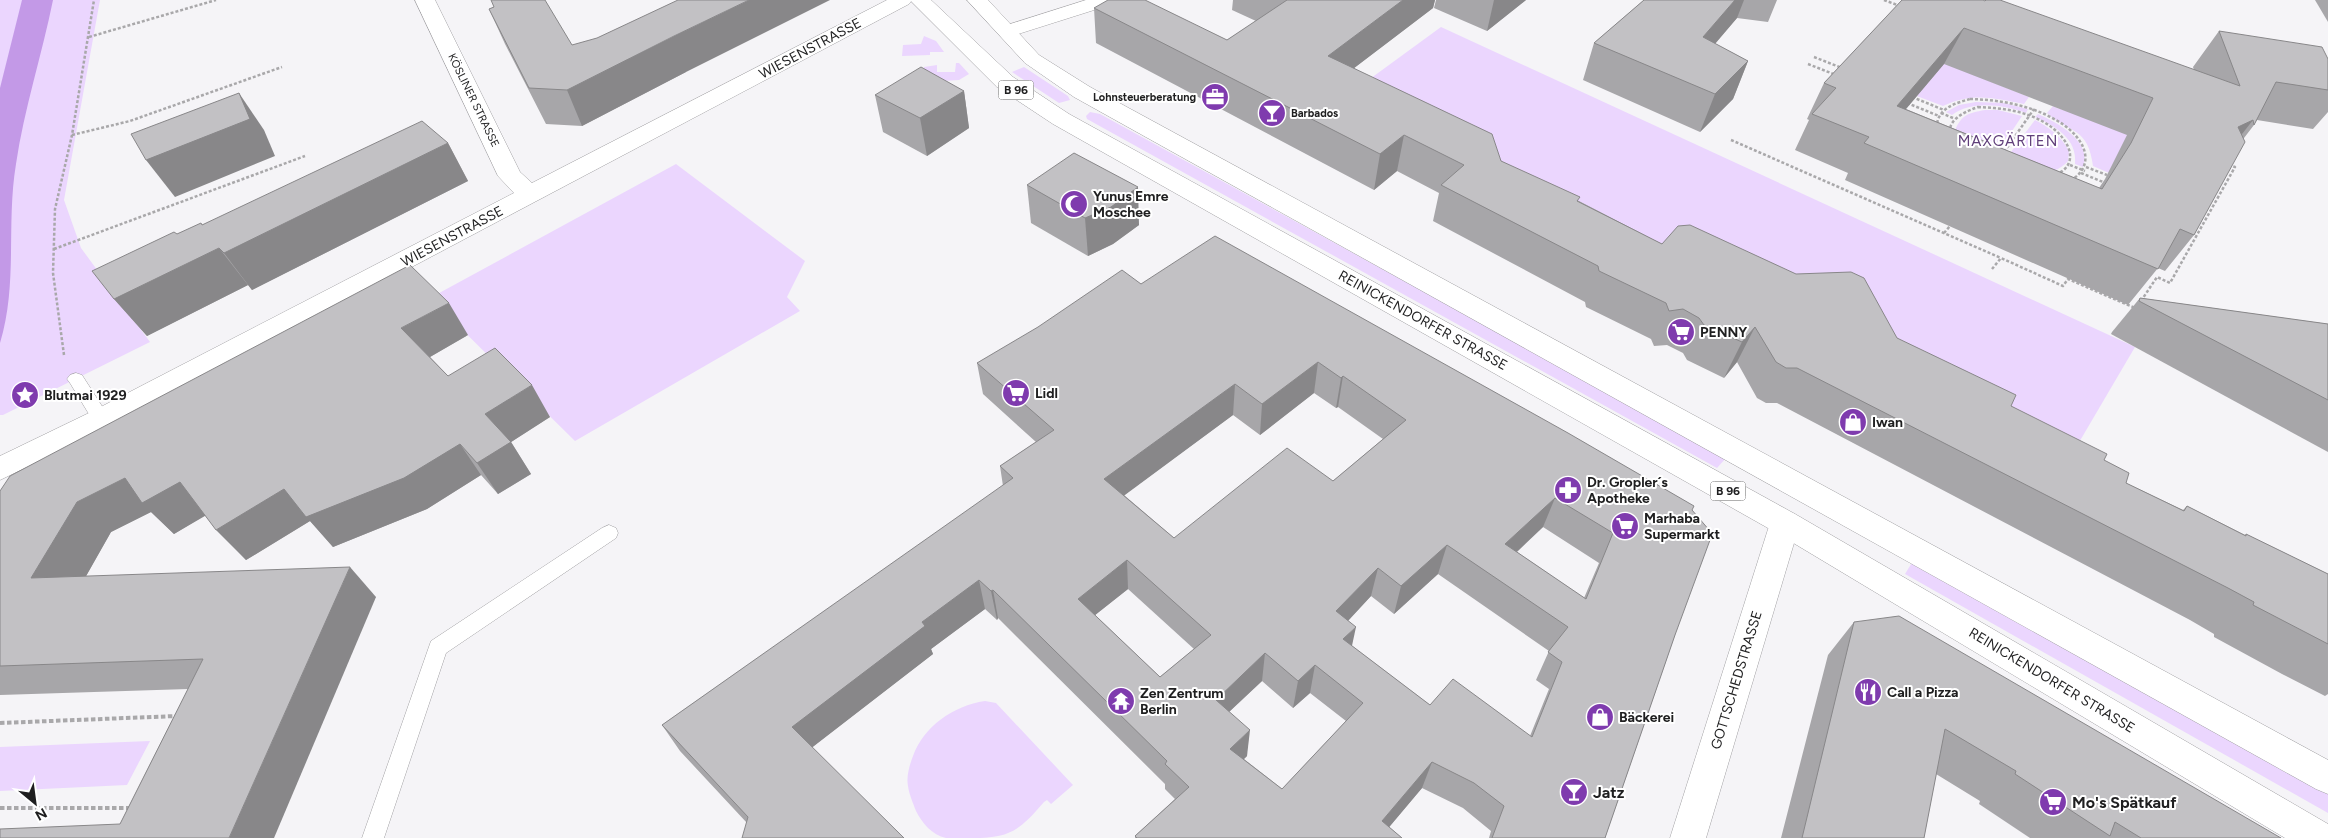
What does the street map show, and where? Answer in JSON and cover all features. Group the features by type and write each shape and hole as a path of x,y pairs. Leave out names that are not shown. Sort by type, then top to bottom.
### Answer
{"main road":[{"name":"KÖSLINER STRASSE","path":"425,0 510,176 530,194"},
{"name":"WIESENSTRASSE","path":"0,469 101,419 902,0"},
{"name":"REINICKENDORFER STRASSE","path":"920,0 1005,82 1061,119 1785,523 2318,838"},
{"name":"B 96","path":"978,0 1041,66 1094,98 2328,778"},
{"path":"967,46 1106,0"},
{"path":"1061,119 1094,98"},
{"path":"1785,523 1809,491"},
{"name":"GOTTSCHEDSTRASSE","path":"1688,838 1768,573 1785,523"}],"lane":[{"path":"76,379 101,419"},
{"path":"373,838 438,647 609,533"}],"path":[{"path":"76,379 64,355 53,273 55,210 72,135 94,0"},
{"path":"89,36 125,28 216,0"},
{"path":"1884,0 1903,7"},
{"path":"1814,57 1849,71"},
{"path":"1808,64 1843,78"},
{"path":"72,135 130,121 282,68"},
{"path":"1909,96 1944,110"},
{"path":"1970,99 2002,101 2034,109 2075,134 2087,153 2085,169 2071,181 2061,185 2044,187 2010,182 1988,175 1962,161 1942,144 1937,134 1936,125 1940,115 1944,110 1957,102 1970,99"},
{"path":"1904,102 1953,118"},
{"path":"1978,107 1994,107 2029,115 2047,124 2062,135 2070,146 2072,158 2070,165 2058,174 2042,178 2022,177 1992,169 1967,155 1956,145 1950,134 1949,124 1953,118 1964,110 1978,107"},
{"path":"2003,154 2034,109"},
{"path":"1731,140 2063,286 2068,279 2136,309 2157,277 2170,283 2234,167 2228,164"},
{"path":"54,249 305,156"},
{"path":"1984,180 1997,161"},
{"path":"2070,165 2107,175"},
{"path":"2081,174 2103,182"},
{"path":"1944,233 1950,226"},
{"path":"1992,269 2001,258"},
{"path":"0,723 185,715"},
{"path":"0,808 139,808"}],"shaded area":[{"path":"0,0 100,0 64,200 81,248 150,342 3,415 0,415"},
{"path":"22,0 53,0 16,164 13,186 9,299 0,343 0,88"},
{"path":"1441,27 2135,347 2071,456 1352,92"},
{"path":"924,36 936,41 944,52 930,52 930,55 902,56 903,45 921,44"},
{"path":"1946,61 1972,74 2029,97 2024,104 1993,98 1973,98 1943,106 1888,85 1926,85"},
{"path":"956,63 959,63 969,74 959,80 942,81 942,78 923,78 924,67 937,65 937,72 955,72"},
{"path":"1024,67 1068,96 1070,100 1059,103 1012,72"},
{"path":"1976,102 2004,103 2028,109 2026,113 1988,105 1969,107 1952,115 1946,112 1959,105"},
{"path":"2053,106 2143,134 2109,173 2093,166 2091,153 2083,138 2047,113"},
{"path":"1998,110 2022,116 1990,164 1954,133 1965,116 1973,112"},
{"path":"1090,112 1100,114 1726,458 1717,468 1087,119 1086,116"},
{"path":"2038,114 2063,127 2078,141 2083,149 2085,158 2083,167 2075,164 2073,147 2064,134 2035,117"},
{"path":"2035,120 2050,129 2063,141 2069,151 2068,161 2053,171 2044,173 1999,168"},
{"path":"676,164 805,261 787,297 800,311 575,441 430,298"},
{"path":"1913,561 2328,791 2328,813 1905,574"},
{"path":"985,701 996,703 1073,785 1051,804 1047,800 1044,802 1021,826 1005,834 986,838 946,838 928,828 916,811 910,795 908,782 911,763 924,735 941,719 962,707"},
{"path":"150,741 127,785 0,791 0,747"}],"building":[{"path":"491,0 545,0 572,45 597,38 678,0 749,0 567,90 529,88 489,9 494,7"},
{"path":"1108,0 1145,0 1227,40 1287,0 1403,0 1328,56 1492,134 1501,161 1580,197 1577,201 1662,244 1678,226 1690,225 1796,274 1851,272 1864,278 1897,338 2016,395 2011,406 2107,454 2104,460 2129,473 2126,483 2184,511 2187,506 2328,574 2328,644 2253,605 2254,602 2228,588 1797,368 1786,368 1776,362 1755,327 1742,342 1704,325 1699,318 1683,309 1669,311 1666,303 1599,271 1598,266 1441,185 1464,165 1404,135 1380,154 1094,8"},
{"path":"1644,0 1735,0 1703,37 1748,61 1715,94 1594,43"},
{"path":"1902,0 2000,0 2240,86 2219,31 2322,47 2328,59 2328,90 2276,82 2254,125 2253,120 2238,127 2245,142 2194,235 2180,229 2158,269 1864,143 1869,137 1812,114 1836,88 1824,83","holes":["1964,28 2153,98 2131,143 2102,189 1897,106"]},
{"path":"921,67 964,91 920,118 875,95"},
{"path":"239,93 250,119 146,160 131,134"},
{"path":"422,121 448,143 224,253 219,248 114,299 92,271 174,232 177,234 201,223 202,225"},
{"path":"1074,153 1138,187 1111,207 1085,218 1027,185"},
{"path":"1215,236 1568,433 1694,506 1692,510 1710,531 1710,540 1605,838 1492,838 1504,806 1474,783 1432,762 1382,821 1402,838 1137,838 1135,836 1189,787 1165,764 1167,761 993,590 991,591 979,580 922,622 925,626 792,727 904,838 742,838 748,817 662,725 1013,478 1000,466 1054,430 977,363 1038,327 1122,270 1141,284","holes":["1318,362 1341,378 1343,376 1406,420 1333,481 1287,448 1174,538 1104,479 1235,384 1262,404","1555,498 1613,533 1586,599 1505,544","1447,545 1568,627 1548,652 1562,662 1532,737 1453,679 1430,705 1343,639 1356,627 1336,611 1378,568 1401,586","1127,560 1211,635 1160,677 1078,599","1265,653 1298,681 1315,665 1363,703 1282,789 1230,749 1250,730 1216,700"]},
{"path":"410,265 449,303 401,328 448,376 495,348 532,385 485,414 511,442 477,463 460,444 404,478 306,517 284,489 216,530 180,482 142,503 125,478 77,502 31,578 350,567 229,838 0,838 0,829 120,824 203,659 0,666 0,491 10,476"},
{"path":"2140,298 2328,324 2328,400 2139,301"},
{"path":"1899,616 2281,838 2141,838 2115,822 2110,836 2015,774 2016,771 1945,729 1924,838 1802,838 1854,622"}],"place":[{"name":"Lohnsteuerberatung","path":"1215,97"},
{"name":"Barbados","path":"1272,113"},
{"name":"Yunus Emre Moschee","path":"1074,204"},
{"name":"PENNY","path":"1681,332"},
{"name":"Lidl","path":"1016,393"},
{"name":"Blutmai 1929","path":"25,395"},
{"name":"Iwan","path":"1853,422"},
{"name":"Dr. Gropler´s Apotheke","path":"1568,490"},
{"name":"Marhaba Supermarkt","path":"1625,526"},
{"name":"Call a Pizza","path":"1868,692"},
{"name":"Zen Zentrum Berlin","path":"1121,701"},
{"name":"Bäckerei","path":"1600,717"},
{"name":"Jatz","path":"1574,792"},
{"name":"Mo's Spätkauf","path":"2053,802"}],"district":[{"name":"MAXGÄRTEN","path":"2008,141"}]}
